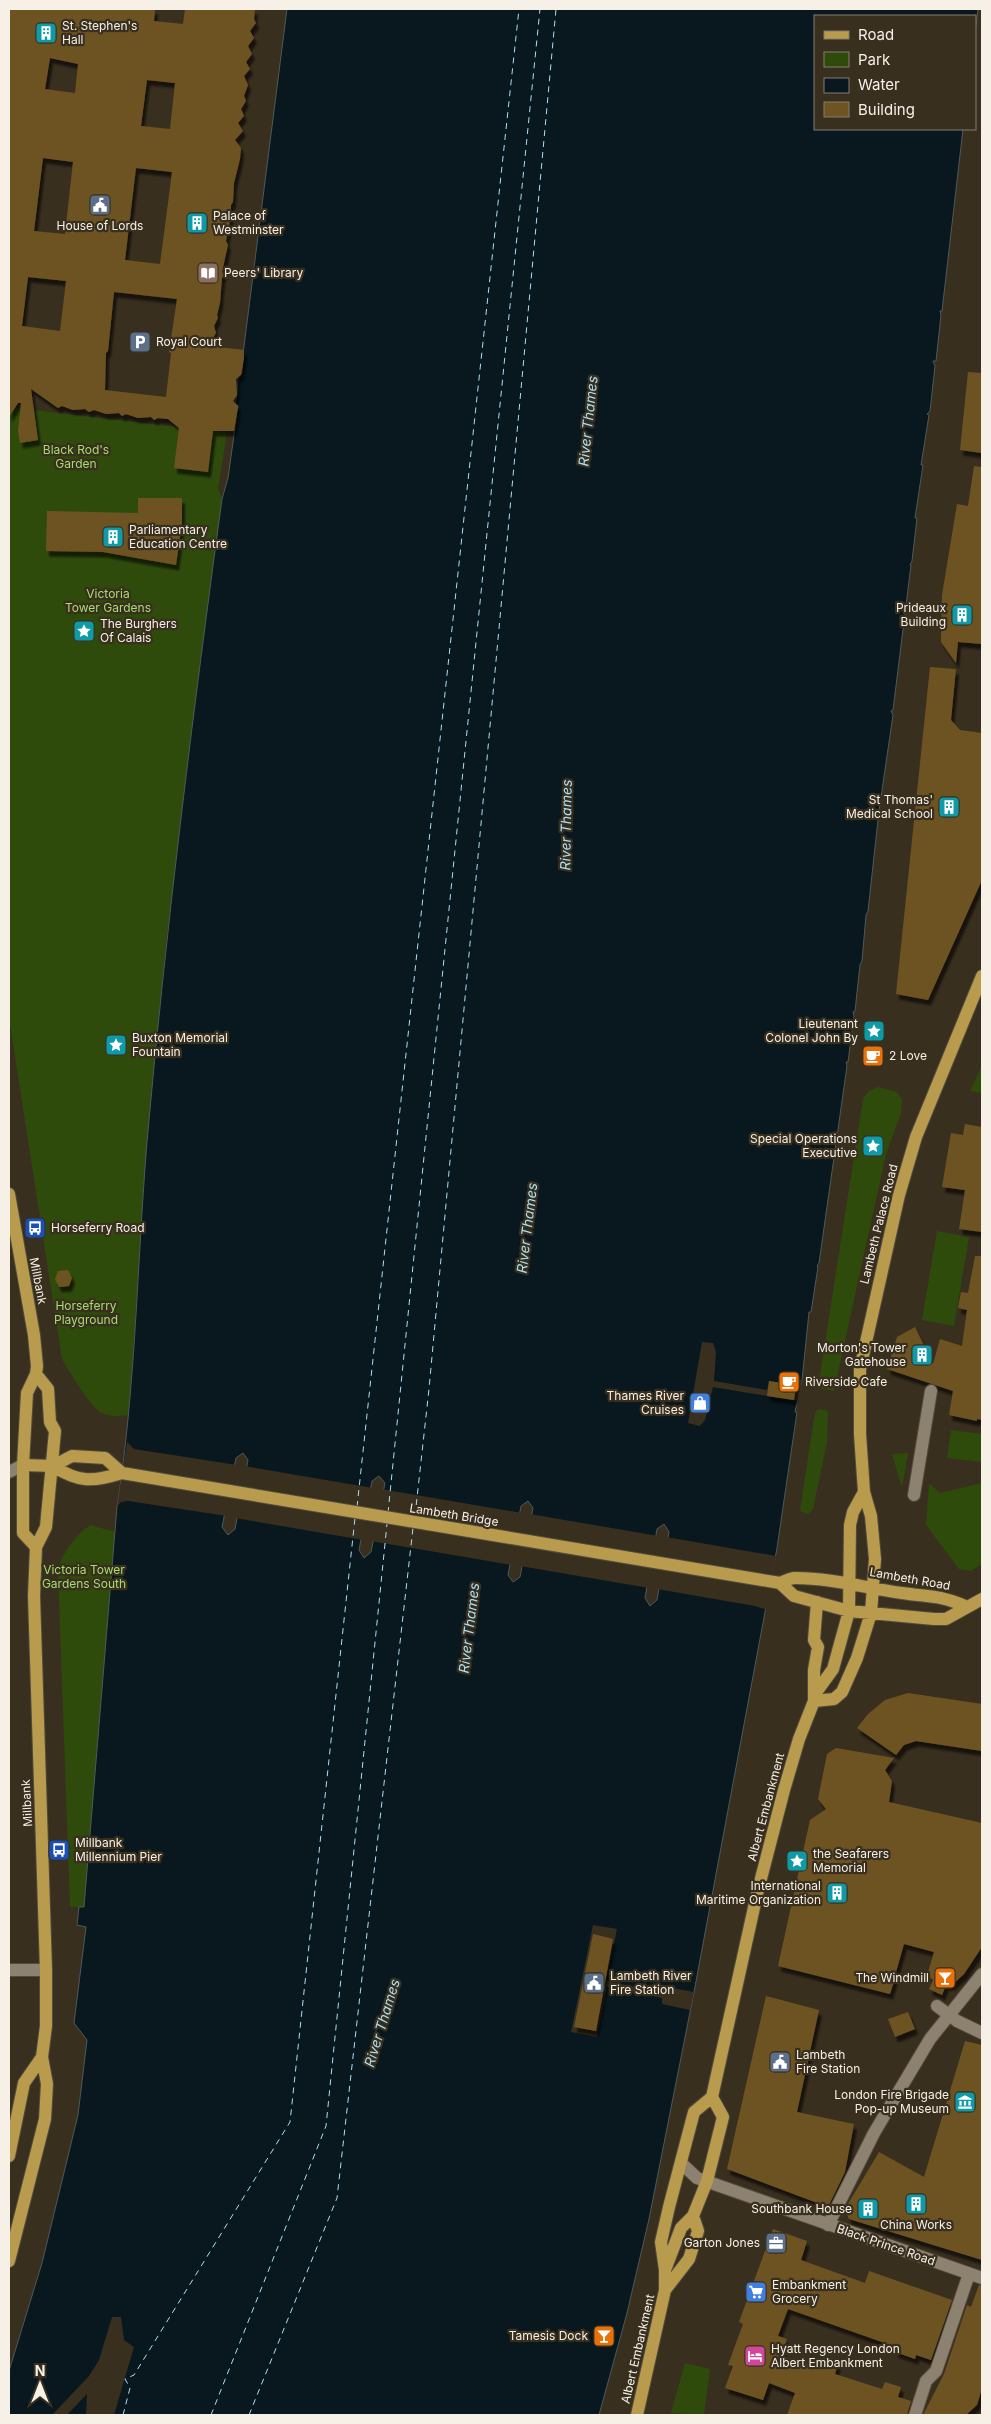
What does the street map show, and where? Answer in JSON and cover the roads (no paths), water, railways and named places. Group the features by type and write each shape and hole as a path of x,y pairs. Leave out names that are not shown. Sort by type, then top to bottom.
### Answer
{"main road":[{"name":"Lambeth Palace Road","path":"871,1613 875,1559 872,1516 864,1492 859,1425 860,1368 872,1307 899,1195 916,1137 982,976"},
{"name":"Millbank","path":"9,1194 34,1335 36,1374 28,1393 23,1465 23,1533 36,1547"},
{"name":"Millbank","path":"9,2262 44,2119 47,2084 42,2057 46,2026 46,1970 35,1661 36,1547 46,1527 55,1431 50,1422 50,1397 48,1389 36,1374"},
{"name":"Lambeth Bridge","path":"23,1465 53,1466 72,1456 105,1458 122,1473"},
{"name":"Lambeth Bridge","path":"53,1466 69,1477 98,1480 122,1473 776,1583 793,1578 848,1583"},
{"path":"864,1492 852,1512 850,1525 848,1611 946,1619 966,1606 982,1599"},
{"name":"Lambeth Bridge","path":"776,1583 794,1596 848,1611"},
{"name":"Lambeth Road","path":"848,1583 874,1586 901,1593 941,1596 966,1606"},
{"path":"817,1602 814,1640 818,1647 814,1670 815,1698 834,1699 842,1692 857,1658 871,1613"},
{"name":"Albert Embankment","path":"637,2415 665,2290 665,2270 661,2242 694,2112 712,2097 757,1894 798,1739 815,1698 833,1669 848,1611"},
{"name":"Millbank","path":"9,2156 24,2083 42,2057"},
{"name":"Albert Embankment","path":"665,2270 681,2228 693,2216 706,2181 723,2117 712,2097"},
{"name":"Albert Embankment","path":"665,2290 689,2259 698,2231 693,2216"}],"street":[{"path":"914,1495 931,1391"},
{"path":"9,1460 23,1465"},
{"path":"9,1472 23,1465"},
{"path":"9,1970 46,1970"},
{"path":"828,2224 874,2132 930,2039 982,1974"},
{"path":"937,2006 949,2015 982,2033"},
{"name":"Black Prince Road","path":"681,2163 697,2178 982,2278"},
{"path":"915,2415 926,2381 936,2371 969,2274"}],"water":[{"name":"River Thames","path":"287,9 978,9 976,25 976,15 814,15 814,130 963,130 942,311 940,311 936,361 933,361 935,366 930,411 927,414 929,415 921,465 923,465 915,518 917,518 912,561 893,710 891,711 893,715 879,811 862,961 855,1011 853,1012 848,1062 846,1062 847,1066 819,1263 811,1312 809,1312 802,1380 795,1412 797,1412 777,1548 694,1992 649,2219 627,2313 599,2415 9,2415 9,2371 42,2263 78,2115 87,2040 74,2023 86,1927 77,1925 79,1907 84,1907 117,1507 128,1416 147,1142 171,900 222,499 228,478 238,406 235,404 238,376 242,373","holes":["243,1453 248,1460 235,1529 228,1535 222,1527 236,1458","379,1476 385,1483 371,1552 364,1558 359,1550 372,1481","528,1501 533,1508 520,1577 513,1582 508,1575 521,1506","664,1524 669,1532 657,1600 650,1606 645,1598 657,1529"]}],"place":[{"name":"St. Stephen's Hall","path":"46,33"},
{"name":"House of Lords","path":"100,205"},
{"name":"Palace of Westminster","path":"197,223"},
{"name":"Peers' Library","path":"208,273"},
{"name":"Royal Court","path":"140,342"},
{"name":"Parliamentary Education Centre","path":"113,537"},
{"name":"Prideaux Building","path":"962,615"},
{"name":"The Burghers Of Calais","path":"84,631"},
{"name":"St Thomas' Medical School","path":"949,807"},
{"name":"Lieutenant Colonel John By","path":"874,1031"},
{"name":"Buxton Memorial Fountain","path":"116,1045"},
{"name":"2 Love","path":"873,1056"},
{"name":"Special Operations Executive","path":"873,1146"},
{"name":"Horseferry Road","path":"35,1228"},
{"name":"Morton's Tower Gatehouse","path":"922,1355"},
{"name":"Riverside Cafe","path":"789,1382"},
{"name":"Thames River Cruises","path":"700,1403"},
{"name":"Millbank Millennium Pier","path":"59,1850"},
{"name":"the Seafarers Memorial","path":"797,1861"},
{"name":"International Maritime Organization","path":"837,1893"},
{"name":"The Windmill","path":"945,1978"},
{"name":"Lambeth River Fire Station","path":"594,1983"},
{"name":"Lambeth Fire Station","path":"780,2062"},
{"name":"London Fire Brigade Pop-up Museum","path":"965,2102"},
{"name":"China Works","path":"916,2204"},
{"name":"Southbank House","path":"868,2209"},
{"name":"Garton Jones","path":"776,2243"},
{"name":"Embankment Grocery","path":"756,2292"},
{"name":"Tamesis Dock","path":"604,2336"},
{"name":"Hyatt Regency London Albert Embankment","path":"755,2356"}],"park label":[{"name":"Black Rod's Garden","path":"76,457"},
{"name":"Victoria Tower Gardens","path":"108,601"},
{"name":"Horseferry Playground","path":"86,1313"},
{"name":"Victoria Tower Gardens South","path":"84,1577"}]}
